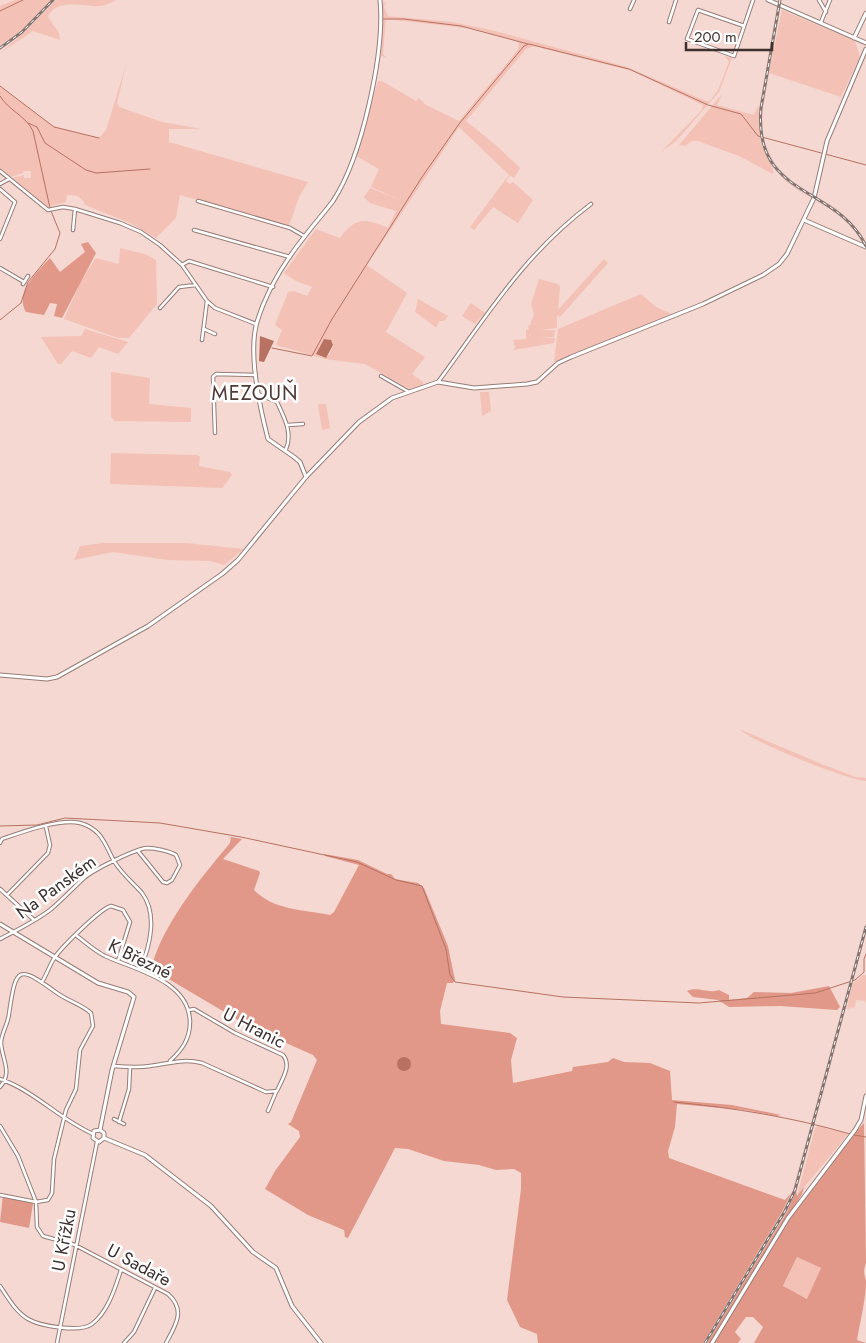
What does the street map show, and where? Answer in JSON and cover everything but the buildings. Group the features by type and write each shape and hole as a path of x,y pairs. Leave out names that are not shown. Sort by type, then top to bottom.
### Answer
{"street":[{"path":"306,477 300,462 286,449 268,439 258,394 256,375 257,324 272,287 290,257 338,191 348,173 356,149 379,49 382,23 380,0"},
{"path":"630,9 634,0"},
{"path":"668,22 675,1 669,0"},
{"path":"744,26 698,10 687,39 734,56 753,0"},
{"path":"768,0 866,43"},
{"path":"819,0 826,12"},
{"path":"821,22 830,0"},
{"path":"854,38 866,12"},
{"path":"0,675 52,678 148,626 192,596 238,560 306,477 369,413 392,398 438,382 474,388 537,382 558,363 570,357 677,315 763,275 784,259 804,220 819,184 824,153 866,49"},
{"path":"0,171 48,210 64,207 75,209 131,227 160,245 182,265 207,301 215,308 257,324"},
{"path":"0,184 10,179"},
{"path":"0,188 15,202 0,239"},
{"path":"198,201 290,228 304,236"},
{"path":"438,382 516,275 535,253 590,204"},
{"path":"73,230 75,209"},
{"path":"804,220 866,247"},
{"path":"194,230 290,257"},
{"path":"182,265 189,261 272,287"},
{"path":"0,268 23,283 28,276"},
{"path":"160,308 179,288 196,285"},
{"path":"202,340 207,301"},
{"path":"204,329 215,334"},
{"path":"215,433 214,376 216,374 256,375"},
{"path":"381,376 409,392"},
{"path":"258,394 277,402 288,425 289,443 286,449"},
{"path":"288,425 303,424"},
{"path":"0,843 1,838 69,822 88,826 102,836 114,862 145,898 150,912 150,932 140,969"},
{"path":"7,895 48,853 50,845 46,827"},
{"path":"148,848 176,855 180,865 172,880 167,883 162,882 138,851 148,848"},
{"name":"Na Panském","path":"0,939 34,920 64,898 85,877 138,851"},
{"path":"0,889 34,920"},
{"path":"42,982 54,958 68,941 77,936 104,908 111,906 119,907 126,913 130,922 118,961"},
{"path":"0,924 98,983 128,992 134,997 114,1066 100,1130"},
{"name":"K Březné","path":"77,936 99,952 140,969 176,990 189,1010"},
{"path":"0,1087 5,1081 7,1071 2,1040 9,1020 15,980 24,973 33,975 58,994 88,1010 93,1016 93,1026 80,1050 76,1090 68,1104 54,1159 51,1197 45,1201 36,1202 0,1195"},
{"name":"U Hranic","path":"189,1010 194,1009 235,1033 283,1055 287,1060 287,1067 268,1112"},
{"path":"170,1061 182,1048 189,1036 189,1010"},
{"path":"114,1066 151,1066 170,1061 197,1062 266,1092 276,1091"},
{"path":"119,1122 129,1088 130,1067"},
{"path":"0,1079 40,1100 65,1120 93,1134 93,1138 97,1142 104,1138"},
{"path":"712,1343 788,1218 855,1130 860,1120 866,1096"},
{"path":"114,1119 124,1124"},
{"name":"U Sadaře","path":"0,1126 18,1156 36,1202 37,1227 43,1236 75,1245 168,1294 178,1306 178,1320 166,1343"},
{"path":"93,1134 96,1130 100,1130"},
{"path":"100,1130 104,1133 104,1138"},
{"path":"104,1138 145,1155 211,1206 253,1252 276,1268 292,1306 321,1343"},
{"name":"U Křížku","path":"57,1343 97,1142"},
{"path":"0,1286 18,1311 27,1318 79,1329 92,1324 111,1298 120,1270"},
{"path":"124,1343 134,1332 156,1288"}],"shaded area":[{"path":"15,0 50,0 21,31 0,45 0,6"},
{"path":"50,0 56,0 23,34 0,50 0,45 21,31"},
{"path":"56,0 116,0 99,6 67,5 56,8 48,17 59,33 60,40 33,31 0,53 23,34"},
{"path":"778,0 782,0 763,109 762,126 766,146 776,166 792,183 835,207 852,222 866,241 866,251 855,230 839,214 797,190 784,180 769,162 763,147 759,126 759,108"},
{"path":"386,2 384,7 388,16 452,22 495,31 627,67 706,101 710,101 718,90 729,62 725,56 732,58 719,92 677,140 660,153 702,110 703,105 632,71 534,46 526,49 466,121 520,168 514,178 510,175 506,181 510,184 513,182 533,200 518,223 493,207 474,230 470,227 509,175 459,127 367,265 407,293 386,332 425,357 412,374 423,382 423,385 410,389 365,364 325,359 276,345 282,330 275,325 288,292 294,291 307,296 312,287 296,281 284,273 316,229 340,238 351,226 361,221 373,222 388,228 396,211 370,203 364,197 370,188 400,200 371,187 379,169 356,156 378,81 382,81 416,101 419,98 426,105 459,121 518,50 519,43 475,29 386,19 383,54 387,58 381,56 382,3","holes":["324,339 330,340 333,345 330,354 324,358 316,354"]},
{"path":"782,10 855,41 860,57 841,97 769,73"},
{"path":"126,65 117,103 119,107 162,122 201,129 169,129 169,142 308,182 299,197 289,226 180,195 176,218 156,238 130,223 85,205 76,196 67,195 66,202 47,207 12,178 24,175 24,178 31,178 31,171 24,171 10,177 0,168 0,86 53,126 99,138 106,130"},
{"path":"722,94 717,105 754,115 758,106 761,140 773,174 739,156 698,141 692,141 685,146 679,145"},
{"path":"88,242 96,253 62,318 54,316 57,304 50,303 44,315 26,312 23,305 25,290 40,269 50,258 60,272 85,252 81,244"},
{"path":"120,248 145,254 156,260 157,304 129,338 118,338 64,319 81,281 96,258 119,264"},
{"path":"604,259 608,263 560,317 557,315 557,328 540,330 555,330 554,337 539,338 555,338 554,343 513,350 515,348 513,340 526,339 526,330 529,330 528,326 534,314 531,304 539,279 558,284 560,287 558,310"},
{"path":"641,294 656,307 672,314 554,362 558,329"},
{"path":"418,299 448,316 444,321 439,321 437,327 434,326 415,312"},
{"path":"471,303 485,313 475,324 462,316"},
{"path":"85,329 128,342 118,354 99,347 91,358 72,351 61,364 58,364 41,337 81,336"},
{"path":"260,336 274,341 264,362 259,361"},
{"path":"324,339 331,340 333,345 326,358 316,354"},
{"path":"111,372 150,378 149,404 191,408 191,422 115,421 111,417"},
{"path":"480,392 489,392 491,411 482,416"},
{"path":"318,404 326,404 330,428 322,430"},
{"path":"111,453 197,455 200,457 199,466 230,472 232,475 222,488 110,484"},
{"path":"103,543 186,543 244,549 224,565 210,561 168,560 113,552 74,560 80,546"},
{"path":"739,729 824,765 856,777 866,778 866,781 801,760"},
{"path":"231,837 242,839 223,859 259,871 254,890 270,902 290,908 330,915 334,912 359,865 325,856 324,854 358,860 387,874 391,874 395,879 418,883 424,888 448,946 455,980 453,983 447,983 440,1011 441,1024 510,1033 517,1038 511,1060 513,1083 572,1071 573,1067 608,1062 613,1058 624,1062 650,1063 670,1071 672,1100 732,1105 781,1115 776,1116 745,1110 677,1104 675,1127 668,1151 669,1158 785,1200 791,1193 783,1210 703,1343 538,1343 537,1334 520,1327 507,1300 521,1189 521,1173 514,1169 496,1170 479,1165 444,1161 408,1149 395,1148 348,1238 345,1237 344,1230 308,1215 265,1189 275,1171 300,1137 299,1131 288,1124 291,1122 317,1060 313,1055 248,1026 167,978 150,973 162,938 182,904 230,843"},
{"path":"866,921 866,934 796,1191 787,1212 707,1343 703,1343 783,1210 793,1189"},
{"path":"863,975 866,975 866,1004 865,1001 856,1000 855,1007 847,1009 852,984"},
{"path":"829,986 840,1007 837,1010 780,1006 729,1007 718,1000 693,997 687,991 695,989 719,990 729,995 729,1000 747,998 754,992 791,993"},
{"path":"404,1057 409,1059 411,1064 409,1069 404,1071 399,1069 397,1064 399,1059"},
{"path":"864,1123 866,1263 864,1272 866,1288 857,1340 866,1343 754,1343 763,1327 753,1317 746,1317 735,1332 741,1339 738,1343 714,1343 783,1229 821,1174","holes":["797,1257 821,1268 807,1299 783,1286"]},
{"path":"818,1126 848,1134 797,1196 815,1128"},
{"path":"804,1187 802,1194 710,1343 707,1343 787,1212 796,1191 797,1196"},
{"path":"3,1195 31,1201 33,1204 29,1228 0,1222"},
{"path":"797,1257 821,1268 808,1299 783,1287"}],"waterway":[{"path":"0,11 23,0"},
{"path":"382,19 404,19 461,26 528,44"},
{"path":"272,348 312,356 332,319 422,177 459,124 524,46 529,44 629,69 708,105 741,114 758,136 866,165"},
{"path":"0,86 54,127 99,138"},
{"path":"0,96 3,101 26,121 33,131 50,208"},
{"path":"28,123 37,127 45,143 86,170 96,173 150,169"},
{"path":"0,320 21,303 28,282 55,249 60,233 51,211"},
{"path":"0,826 37,825 65,818 160,823 241,837 357,862 396,880 422,886 446,949 450,975 455,982 563,997 699,1003 815,993 855,980 864,972 866,954"},
{"path":"674,1102 763,1114 850,1134"},
{"path":"854,1135 866,1137"}],"railway":[{"path":"0,48 22,32 53,0"},
{"path":"780,0 761,108 762,138 770,159 783,175 799,188 836,211 853,226 866,246"},
{"path":"705,1343 785,1211 795,1190 866,927"}],"district":[{"name":"MEZOUŇ","path":"255,393"}]}
